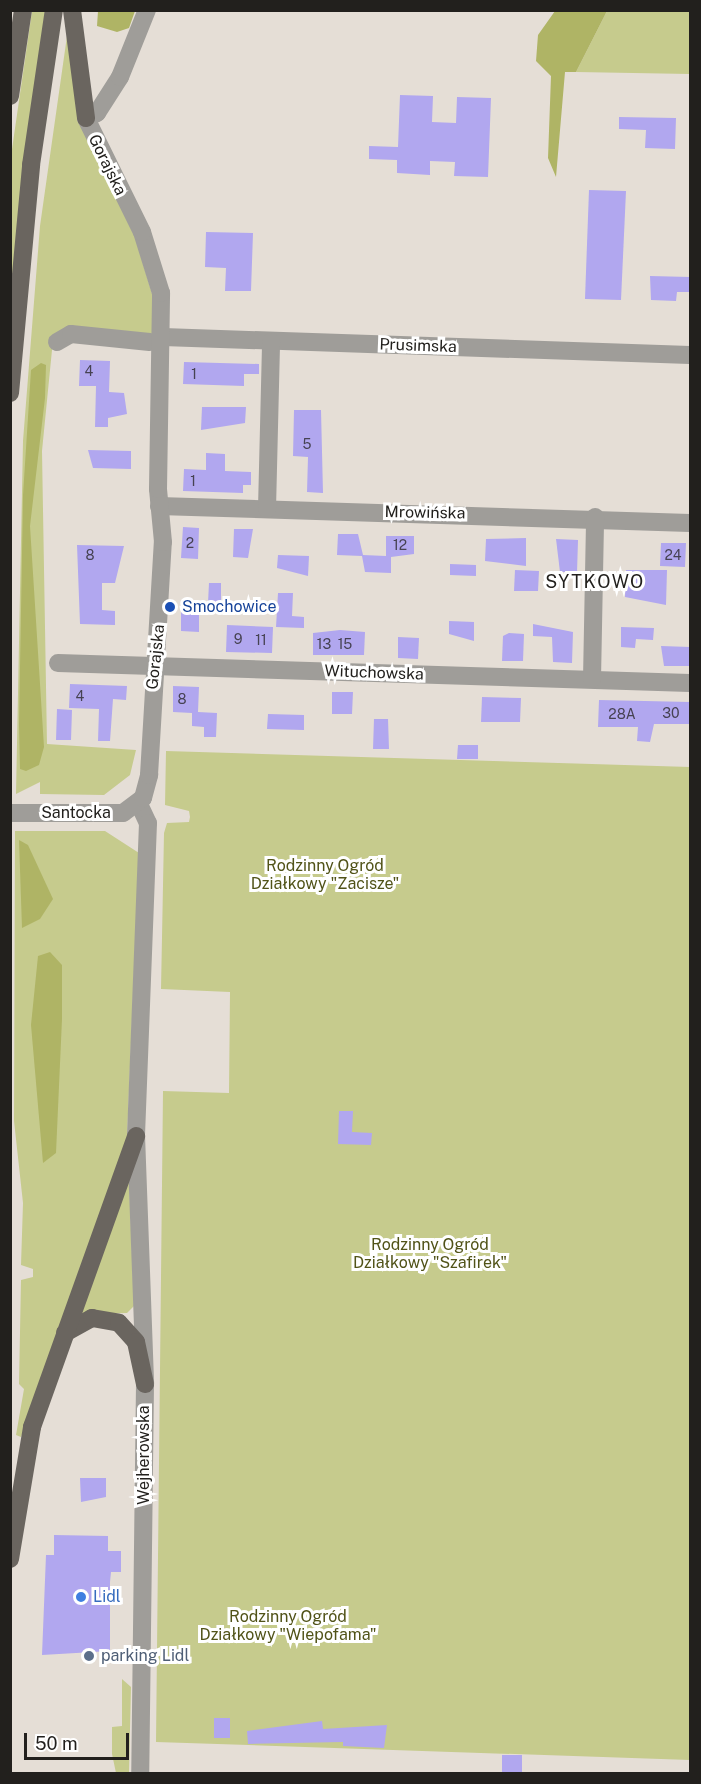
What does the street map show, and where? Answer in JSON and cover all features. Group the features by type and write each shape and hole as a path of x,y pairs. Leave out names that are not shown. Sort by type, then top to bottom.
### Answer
{"main road":[{"path":"10,96 23,10"},
{"path":"10,393 30,175 54,10"},
{"path":"72,10 86,118"},
{"path":"10,1559 32,1427 136,1136"},
{"path":"65,1333 92,1318 118,1323 136,1342 145,1384"}],"street":[{"path":"86,118 97,113 120,77 147,10"},
{"name":"Gorajska","path":"86,118 153,262 159,506 163,542 149,775 139,804"},
{"name":"Prusimska","path":"57,342 70,334 156,339 682,355"},
{"path":"267,509 271,342"},
{"name":"Mrowińska","path":"159,506 595,517 688,522"},
{"path":"592,679 595,517"},
{"name":"Wituchowska","path":"58,663 690,683"},
{"path":"136,1136 148,823 139,804"},
{"name":"Santocka","path":"17,813 123,813 139,804"},
{"name":"Wejherowska","path":"136,1136 145,1384 140,1773"}],"green space":[{"path":"98,10 135,11 129,28 117,32 97,26"},
{"path":"32,11 45,11 11,288 10,163"},
{"path":"555,11 607,11 576,72 565,72 556,177 548,158 551,76 536,61 538,35"},
{"path":"607,11 690,11 690,74 576,72"},
{"path":"67,36 78,118 135,237 153,297 155,335 67,331 52,350 42,451 47,744 136,750 130,775 104,795 40,794 40,782 16,794 23,441 40,226"},
{"path":"41,363 46,365 45,398 30,526 44,747 39,765 26,771 20,769 19,725 23,495 31,370"},
{"path":"166,751 690,767 690,1760 156,1742 163,1091 229,1093 230,992 161,989 164,833 167,823 189,822 190,817 189,811 165,805"},
{"path":"15,831 105,831 139,853 127,1137 21,1437 16,1435 24,1389 19,1384 21,1280 33,1277 33,1269 21,1265 23,1203 14,1121"},
{"path":"19,840 28,845 53,899 40,919 22,928"},
{"path":"50,952 62,965 62,1019 56,1153 43,1163 31,1025 38,956"},
{"path":"129,1179 134,1306 127,1313 80,1314"},
{"path":"122,1679 131,1687 129,1773 116,1773 112,1754 112,1727 122,1726"}],"building":[{"path":"400,95 433,96 432,122 456,123 457,97 491,98 488,177 454,176 455,162 430,161 430,175 397,173 397,160 369,159 369,146 398,147"},
{"path":"619,117 676,118 675,149 645,148 646,130 619,129"},
{"path":"589,190 626,191 621,300 585,299"},
{"path":"206,232 253,233 251,291 225,291 226,268 205,267"},
{"path":"650,276 690,277 690,292 677,292 676,301 651,300"},
{"path":"80,360 110,361 109,392 124,393 127,414 108,418 108,427 95,427 96,386 79,386"},
{"path":"184,362 259,364 259,374 244,374 244,386 183,384"},
{"path":"202,407 246,407 245,423 201,430"},
{"path":"294,410 321,410 323,493 307,492 308,457 293,456"},
{"path":"88,450 131,451 131,469 93,468"},
{"path":"206,453 225,454 225,471 251,472 251,485 243,485 243,493 183,491 184,469 206,470"},
{"path":"183,527 199,528 198,559 181,558"},
{"path":"234,529 253,529 248,558 233,557"},
{"path":"338,534 358,534 363,555 386,556 386,536 414,536 414,554 391,557 391,573 365,572 362,556 337,555"},
{"path":"526,538 526,566 485,561 486,539"},
{"path":"556,539 578,540 577,572 560,572"},
{"path":"661,543 686,543 685,567 660,566"},
{"path":"77,545 124,546 115,583 102,583 102,610 115,611 115,625 80,624"},
{"path":"278,555 309,556 308,576 277,568"},
{"path":"450,564 476,565 476,576 450,575"},
{"path":"515,570 539,571 538,591 514,591"},
{"path":"626,570 667,570 666,605 625,597"},
{"path":"209,583 221,583 221,603 208,603"},
{"path":"278,593 293,593 292,616 304,617 304,628 276,627"},
{"path":"181,609 199,609 199,632 181,631"},
{"path":"449,621 474,622 474,641 449,634"},
{"path":"533,624 573,632 572,663 553,662 552,637 533,636"},
{"path":"227,625 273,627 272,653 226,652"},
{"path":"621,627 654,628 653,640 636,639 635,648 621,647"},
{"path":"340,630 365,632 364,655 313,655 313,633"},
{"path":"509,633 524,634 523,661 502,661 503,636"},
{"path":"398,637 419,638 418,659 398,658"},
{"path":"661,646 690,647 690,666 664,666"},
{"path":"70,684 127,686 126,700 113,699 110,741 98,741 99,709 69,708"},
{"path":"173,686 199,687 198,712 217,713 216,737 204,737 204,727 192,726 192,713 173,712"},
{"path":"332,692 353,692 352,714 332,714"},
{"path":"482,697 521,698 520,722 481,722"},
{"path":"599,700 690,702 690,724 654,724 650,742 637,741 638,727 598,727"},
{"path":"57,709 72,710 71,740 56,740"},
{"path":"268,714 304,715 304,730 267,729"},
{"path":"374,719 388,719 389,749 373,749"},
{"path":"458,745 478,745 478,759 457,759"},
{"path":"339,1111 353,1111 352,1132 372,1133 371,1145 338,1144"},
{"path":"80,1478 106,1478 106,1497 81,1502"},
{"name":"Lidl","path":"54,1535 108,1536 108,1551 121,1551 121,1572 111,1572 110,1651 42,1655 46,1555 54,1555"},
{"path":"214,1718 230,1718 230,1738 214,1738"},
{"path":"322,1721 323,1729 387,1725 384,1748 343,1746 343,1742 248,1744 247,1731"},
{"path":"502,1755 522,1755 522,1773 502,1773"}],"place":[{"name":"Smochowice","path":"170,607"},
{"name":"Lidl","path":"81,1597"},
{"name":"parking Lidl","path":"89,1656"}],"district":[{"name":"SYTKOWO","path":"595,582"}],"park label":[{"name":"Rodzinny Ogród Działkowy \"Zacisze\"","path":"325,875"},
{"name":"Rodzinny Ogród Działkowy \"Szafirek\"","path":"430,1254"},
{"name":"Rodzinny Ogród Działkowy \"Wiepofama\"","path":"288,1626"}]}
